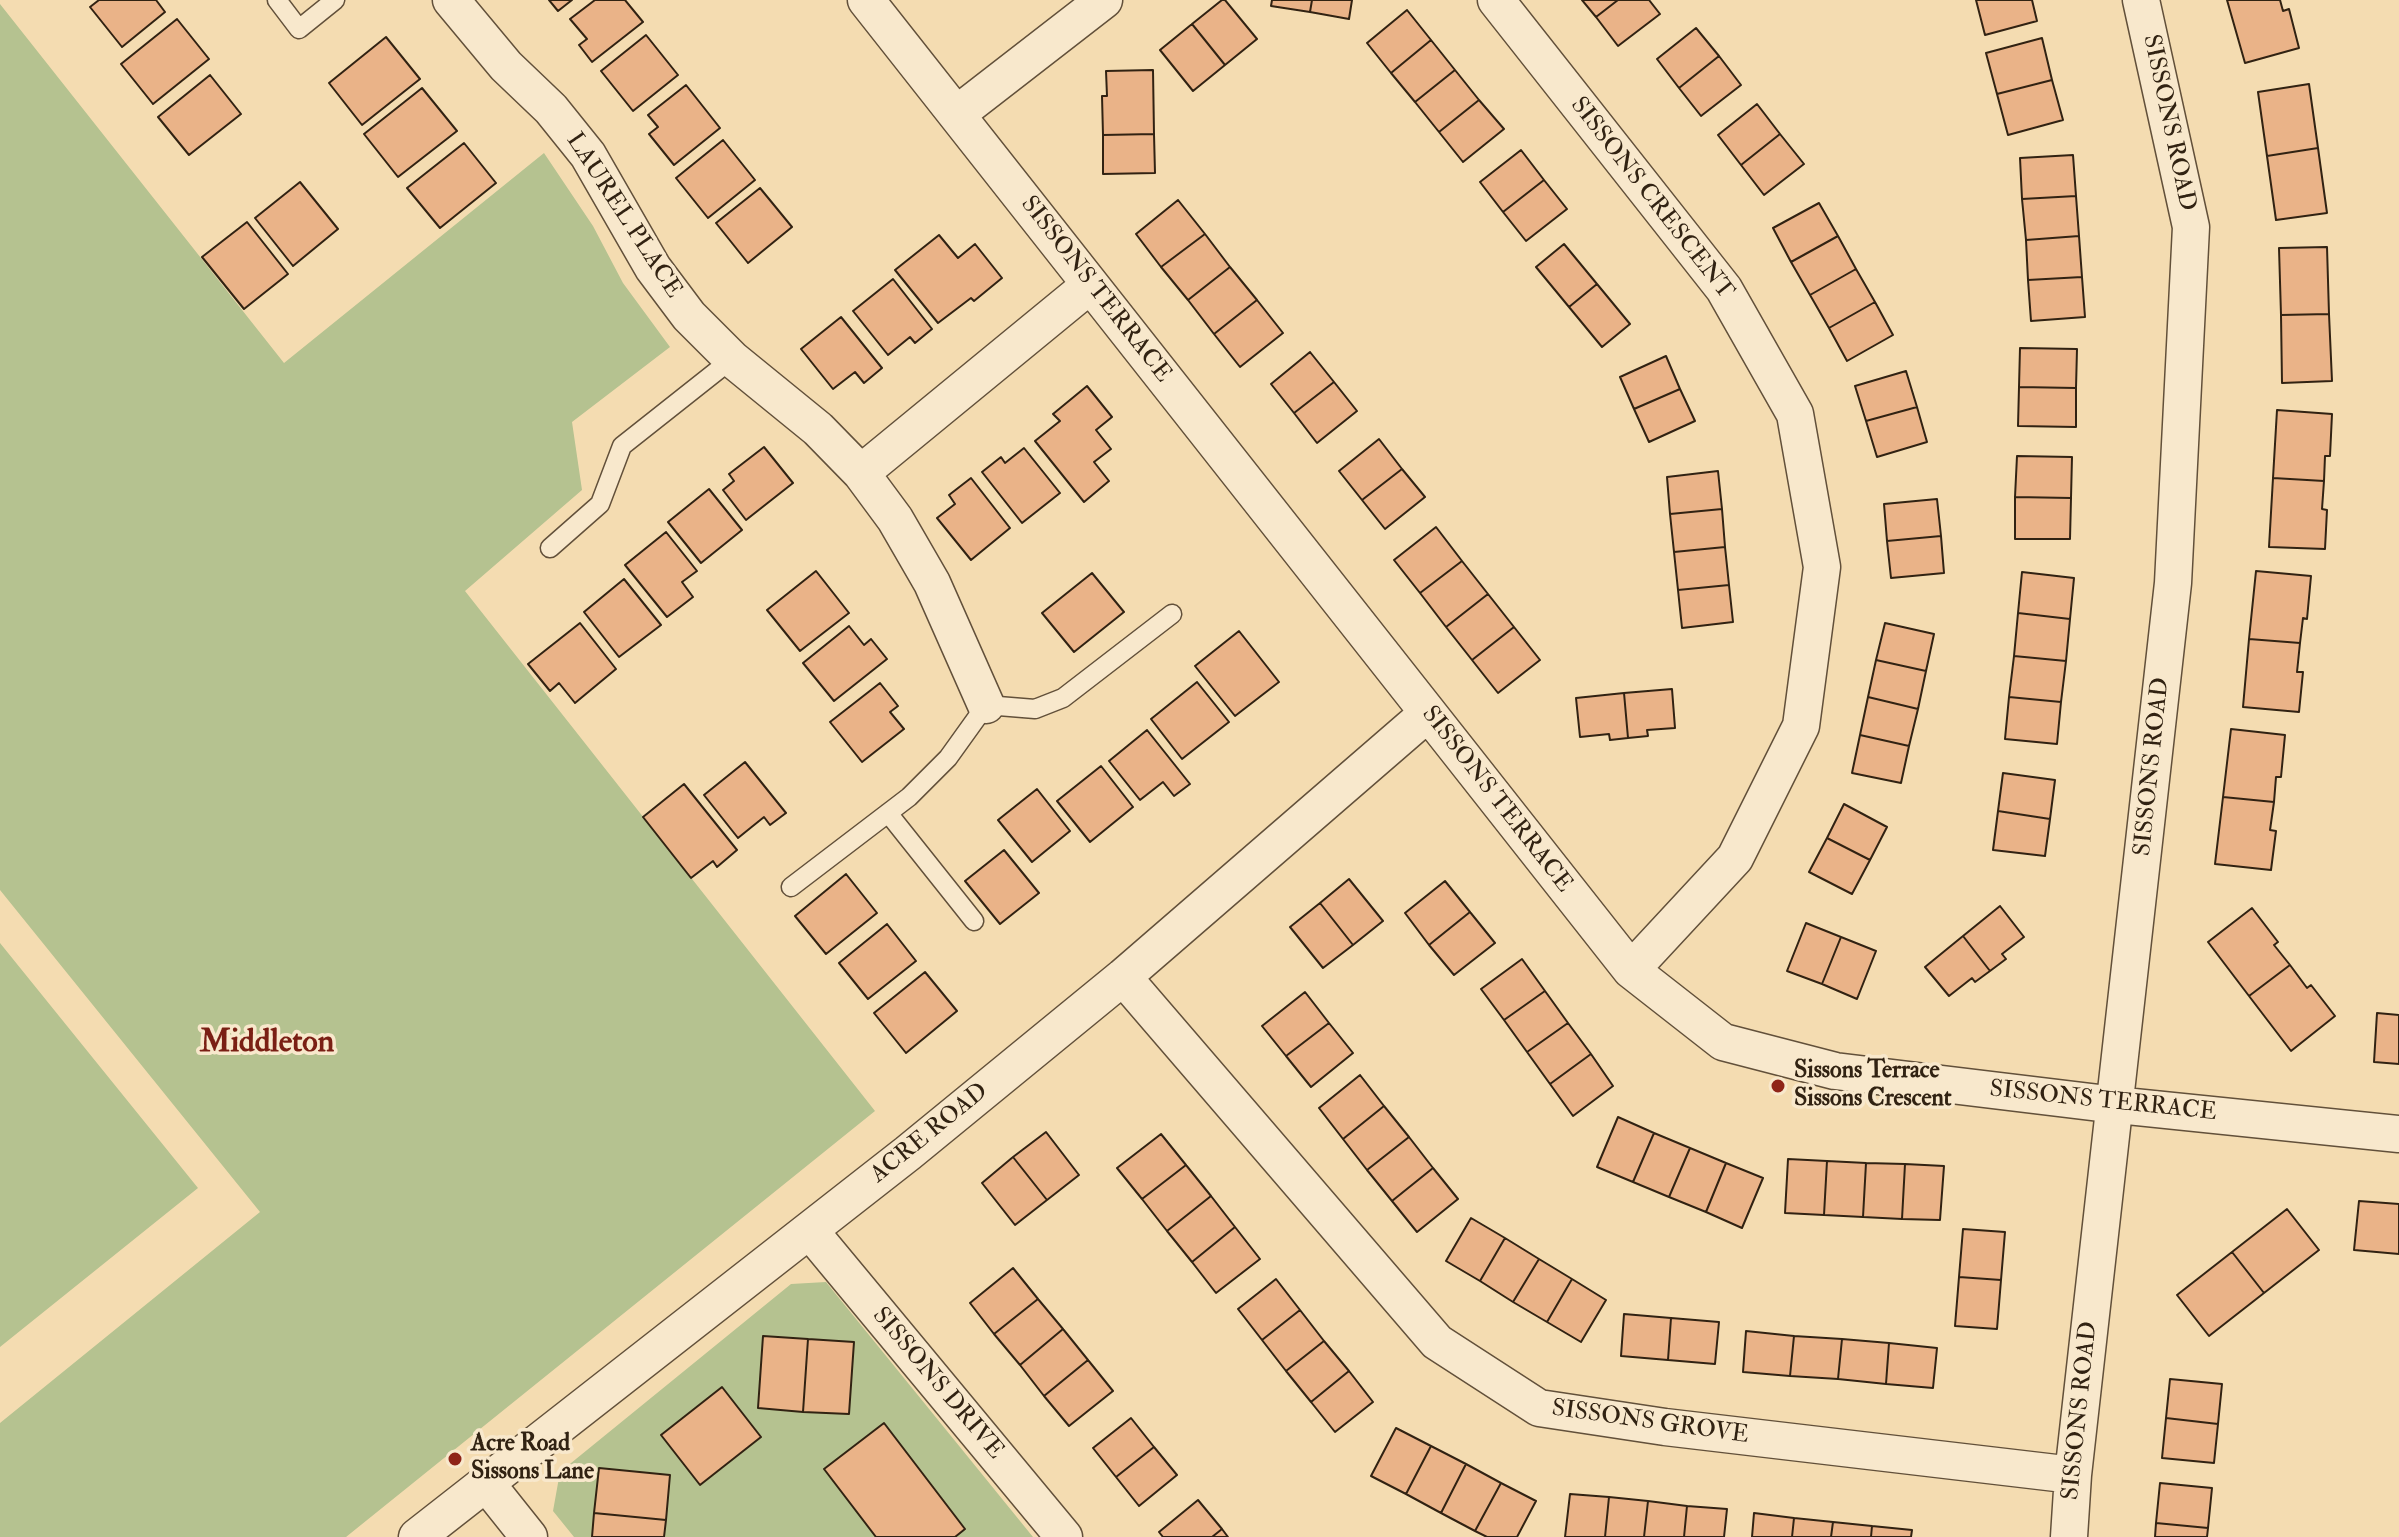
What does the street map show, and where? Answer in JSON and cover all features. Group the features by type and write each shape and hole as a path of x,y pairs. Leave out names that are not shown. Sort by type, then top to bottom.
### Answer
{"street":[{"name":"LAUREL PLACE","path":"451,0 506,66 551,109 588,155 653,268 689,316 732,359 818,429 861,473 895,519 932,583 986,705"},
{"name":"SISSONS TERRACE","path":"866,0 1631,970 1723,1042 1835,1071 2116,1105 2399,1134"},
{"path":"957,114 1104,0"},
{"name":"SISSONS CRESCENT","path":"1496,0 1724,289 1795,414 1822,567 1801,726 1735,858 1631,970"},
{"name":"SISSONS ROAD","path":"2069,1537 2073,1475 2173,583 2191,227 2141,0"},
{"path":"861,473 1090,285"},
{"name":"ACRE ROAD","path":"417,1537 810,1231 1123,977 1428,713"},
{"name":"SISSONS GROVE","path":"1123,977 1437,1342 1539,1408 1681,1429 2073,1475"},
{"name":"SISSONS DRIVE","path":"810,1231 1064,1537"},
{"path":"486,1483 529,1537"}],"lane":[{"path":"277,0 299,29 335,0"},
{"path":"550,548 600,504 622,446 732,359"},
{"path":"791,887 909,797 948,758 986,705 1035,709 1063,698 1172,614"},
{"path":"888,813 974,921"}],"green space":[{"path":"0,4 284,363 544,153 593,226 623,283 670,347 572,422 582,490 465,591 875,1111 346,1537 0,1537 0,1423 260,1212 0,890"},
{"path":"0,943 198,1188 0,1347"},
{"path":"826,1282 1033,1537 574,1537 553,1511 560,1472 791,1284"}],"building":[{"path":"99,0 156,0 165,12 122,47 90,7"},
{"path":"549,0 572,0 558,11"},
{"path":"595,0 625,0 643,22 592,62 579,45 587,39 570,19"},
{"path":"1222,0 1257,39 1225,65 1192,24"},
{"path":"1272,0 1312,0 1310,12 1271,6"},
{"path":"1312,0 1352,0 1349,19 1310,12"},
{"path":"1582,0 1618,0 1596,17"},
{"path":"1618,0 1649,0 1660,14 1618,46 1596,17"},
{"path":"1976,0 2032,0 2037,21 1985,35"},
{"path":"2227,0 2280,0 2283,11 2289,9 2299,48 2245,63"},
{"path":"1407,10 1431,40 1391,73 1367,43"},
{"path":"177,19 209,59 153,104 121,64"},
{"path":"1192,24 1225,65 1193,91 1160,50"},
{"path":"1696,28 1719,56 1679,88 1657,59"},
{"path":"646,35 678,75 633,111 601,71"},
{"path":"386,37 420,79 362,125 329,83"},
{"path":"2042,38 2052,80 1997,94 1986,53"},
{"path":"1431,40 1455,70 1415,102 1391,73"},
{"path":"1719,56 1741,85 1701,116 1679,88"},
{"path":"1153,70 1154,134 1103,135 1102,96 1107,96 1106,71"},
{"path":"1455,70 1479,100 1439,132 1415,102"},
{"path":"210,75 241,114 189,155 158,117"},
{"path":"2052,80 2063,120 2008,135 1997,94"},
{"path":"2309,84 2318,148 2267,156 2258,92"},
{"path":"686,85 720,128 674,165 649,134 658,127 648,115"},
{"path":"422,88 457,131 398,177 364,134"},
{"path":"1479,100 1504,129 1463,162 1439,132"},
{"path":"1757,104 1780,134 1741,165 1718,135"},
{"path":"1154,134 1155,173 1103,174 1103,135"},
{"path":"1780,134 1804,164 1764,195 1741,165"},
{"path":"723,140 755,180 708,218 676,178"},
{"path":"464,143 496,183 440,228 407,188"},
{"path":"2318,148 2327,213 2276,220 2267,156"},
{"path":"1521,150 1544,180 1503,212 1480,182"},
{"path":"2073,155 2076,196 2022,199 2020,158"},
{"path":"1544,180 1567,209 1526,241 1503,212"},
{"path":"300,182 338,229 293,266 255,218"},
{"path":"760,188 792,227 748,263 716,223"},
{"path":"2076,196 2079,236 2026,240 2022,199"},
{"path":"1178,200 1205,234 1161,267 1136,234"},
{"path":"1819,203 1838,236 1791,262 1773,228"},
{"path":"247,222 288,274 244,309 202,257"},
{"path":"1205,234 1230,267 1188,300 1161,267"},
{"path":"939,235 958,258 975,244 1002,278 974,301 971,298 938,323 895,270"},
{"path":"1838,236 1856,269 1810,295 1791,262"},
{"path":"2079,236 2082,277 2028,280 2026,240"},
{"path":"1564,244 1597,284 1569,307 1536,267"},
{"path":"2327,247 2329,314 2281,315 2279,248"},
{"path":"1230,267 1257,300 1214,334 1188,300"},
{"path":"1856,269 1875,302 1829,328 1810,295"},
{"path":"2082,277 2085,317 2031,321 2028,280"},
{"path":"893,279 932,329 915,343 910,337 888,355 853,311"},
{"path":"1597,284 1630,324 1602,347 1569,307"},
{"path":"1257,300 1283,333 1240,367 1214,334"},
{"path":"1875,302 1893,335 1847,361 1829,328"},
{"path":"2329,314 2332,381 2282,383 2281,315"},
{"path":"841,317 882,368 864,383 855,372 833,389 801,349"},
{"path":"2020,348 2077,349 2076,388 2019,387"},
{"path":"1310,352 1334,382 1294,413 1271,384"},
{"path":"1666,356 1680,389 1634,409 1620,377"},
{"path":"1906,371 1917,407 1866,421 1855,386"},
{"path":"1334,382 1357,411 1317,443 1294,413"},
{"path":"1087,386 1112,417 1096,430 1111,449 1094,462 1109,481 1084,502 1035,441 1060,421 1053,414"},
{"path":"2019,387 2076,388 2076,427 2018,426"},
{"path":"1680,389 1695,421 1649,442 1634,409"},
{"path":"1917,407 1927,442 1877,457 1866,421"},
{"path":"2277,410 2332,414 2330,456 2325,456 2324,481 2273,478"},
{"path":"1379,439 1402,469 1362,500 1339,471"},
{"path":"764,447 793,483 746,520 723,490 734,481 729,474"},
{"path":"1024,448 1060,493 1022,523 982,472 1001,457 1005,463"},
{"path":"2017,456 2072,457 2071,498 2015,497"},
{"path":"1402,469 1425,497 1385,529 1362,500"},
{"path":"1718,471 1722,509 1670,514 1667,477"},
{"path":"971,478 1010,528 971,560 937,518 955,504 949,495"},
{"path":"2273,478 2324,481 2322,509 2327,510 2325,549 2269,547"},
{"path":"709,489 742,530 701,563 668,522"},
{"path":"2015,497 2071,498 2070,539 2015,539"},
{"path":"1937,499 1941,536 1887,541 1884,504"},
{"path":"1722,509 1725,547 1674,552 1670,514"},
{"path":"1436,527 1462,561 1420,593 1394,560"},
{"path":"666,532 697,571 682,582 693,597 667,617 625,565"},
{"path":"1941,536 1944,573 1891,578 1887,541"},
{"path":"1725,547 1729,585 1678,590 1674,552"},
{"path":"1462,561 1488,594 1446,627 1420,593"},
{"path":"816,571 849,613 800,651 767,610"},
{"path":"2256,571 2311,576 2307,619 2303,618 2300,643 2249,639"},
{"path":"2022,572 2074,578 2070,619 2018,613"},
{"path":"1092,573 1124,612 1074,652 1042,613"},
{"path":"624,579 661,625 619,657 584,612"},
{"path":"1729,585 1733,622 1682,628 1678,590"},
{"path":"1488,594 1514,627 1472,660 1446,627"},
{"path":"2018,613 2070,619 2066,661 2014,656"},
{"path":"580,623 616,669 575,703 559,683 550,691 528,664"},
{"path":"1885,623 1934,634 1926,671 1876,660"},
{"path":"849,626 864,645 871,639 887,659 834,701 803,663"},
{"path":"1514,627 1540,660 1498,693 1472,660"},
{"path":"1239,631 1279,682 1235,716 1195,666"},
{"path":"2249,639 2300,643 2297,672 2303,672 2299,712 2243,707"},
{"path":"2014,656 2066,661 2061,702 2009,697"},
{"path":"1876,660 1926,671 1918,709 1868,697"},
{"path":"1197,682 1229,722 1182,759 1151,719"},
{"path":"880,683 898,706 890,712 904,729 862,762 830,722"},
{"path":"1672,689 1675,728 1647,730 1648,736 1628,738 1624,693"},
{"path":"1624,693 1628,738 1610,740 1609,734 1580,737 1576,698"},
{"path":"1868,697 1918,709 1909,746 1860,735"},
{"path":"2009,697 2061,702 2057,744 2005,739"},
{"path":"2231,729 2285,735 2281,777 2276,777 2274,802 2223,797"},
{"path":"1147,730 1190,784 1174,796 1163,782 1140,800 1109,761"},
{"path":"1860,735 1909,746 1901,783 1852,773"},
{"path":"745,762 786,813 770,825 764,817 738,838 704,795"},
{"path":"1101,766 1133,807 1090,842 1057,801"},
{"path":"2003,773 2055,780 2050,819 1998,811"},
{"path":"684,784 737,850 717,867 713,861 691,878 643,817"},
{"path":"1037,789 1070,831 1032,862 998,820"},
{"path":"2223,797 2274,802 2270,830 2276,831 2271,870 2215,864"},
{"path":"1844,804 1887,827 1870,860 1827,838"},
{"path":"1998,811 2050,819 2045,856 1993,850"},
{"path":"1827,838 1870,860 1852,894 1809,872"},
{"path":"1004,850 1039,893 1000,924 965,881"},
{"path":"846,874 877,913 826,954 795,916"},
{"path":"1349,879 1383,921 1353,945 1320,903"},
{"path":"1445,881 1470,912 1429,945 1405,913"},
{"path":"1320,903 1353,945 1323,968 1290,927"},
{"path":"2000,906 2024,937 2002,954 2006,959 1990,971 1963,936"},
{"path":"2252,908 2278,942 2274,945 2290,965 2249,996 2208,942"},
{"path":"1470,912 1495,943 1454,975 1429,945"},
{"path":"1806,923 1841,937 1822,984 1787,971"},
{"path":"887,924 916,961 868,999 839,963"},
{"path":"1963,936 1990,971 1975,982 1972,978 1949,996 1925,967"},
{"path":"1841,937 1876,951 1857,999 1822,984"},
{"path":"1522,959 1545,991 1504,1020 1481,989"},
{"path":"2290,965 2307,988 2311,985 2335,1016 2291,1051 2249,996"},
{"path":"925,972 957,1011 906,1053 874,1013"},
{"path":"1545,991 1568,1023 1527,1052 1504,1020"},
{"path":"1305,992 1329,1023 1286,1056 1262,1026"},
{"path":"2377,1013 2399,1015 2399,1064 2374,1062"},
{"path":"1329,1023 1353,1053 1311,1087 1286,1056"},
{"path":"1568,1023 1591,1054 1550,1084 1527,1052"},
{"path":"1591,1054 1613,1086 1573,1116 1550,1084"},
{"path":"1360,1075 1384,1106 1343,1139 1319,1108"},
{"path":"1384,1106 1409,1137 1367,1170 1343,1139"},
{"path":"1618,1117 1654,1133 1633,1182 1597,1167"},
{"path":"1046,1132 1079,1175 1047,1200 1013,1157"},
{"path":"1654,1133 1690,1148 1669,1197 1633,1182"},
{"path":"1161,1134 1186,1165 1142,1199 1117,1168"},
{"path":"1409,1137 1433,1168 1392,1201 1367,1170"},
{"path":"1690,1148 1726,1163 1706,1212 1669,1197"},
{"path":"1013,1157 1047,1200 1015,1225 982,1183"},
{"path":"1788,1159 1827,1161 1824,1215 1785,1213"},
{"path":"1827,1161 1866,1163 1863,1217 1824,1215"},
{"path":"1726,1163 1763,1178 1742,1228 1706,1212"},
{"path":"1866,1163 1905,1164 1902,1219 1863,1217"},
{"path":"1905,1164 1944,1166 1940,1220 1902,1219"},
{"path":"1186,1165 1211,1196 1167,1231 1142,1199"},
{"path":"1433,1168 1458,1199 1417,1232 1392,1201"},
{"path":"1211,1196 1235,1227 1192,1262 1167,1231"},
{"path":"2359,1201 2399,1204 2399,1254 2354,1250"},
{"path":"2287,1209 2319,1250 2264,1293 2232,1252"},
{"path":"1471,1218 1505,1238 1480,1281 1446,1261"},
{"path":"1235,1227 1260,1259 1216,1293 1192,1262"},
{"path":"1963,1229 2005,1232 2001,1280 1959,1277"},
{"path":"1505,1238 1539,1259 1513,1302 1480,1281"},
{"path":"2232,1252 2264,1293 2209,1336 2177,1295"},
{"path":"1539,1259 1572,1279 1547,1322 1513,1302"},
{"path":"1013,1268 1038,1299 994,1334 970,1303"},
{"path":"1959,1277 2001,1280 1997,1329 1955,1326"},
{"path":"1276,1279 1300,1310 1262,1340 1238,1309"},
{"path":"1572,1279 1606,1300 1581,1342 1547,1322"},
{"path":"1038,1299 1063,1329 1020,1365 994,1334"},
{"path":"1300,1310 1324,1341 1286,1371 1262,1340"},
{"path":"1624,1314 1671,1318 1668,1360 1621,1356"},
{"path":"1671,1318 1719,1322 1715,1364 1668,1360"},
{"path":"1063,1329 1088,1360 1044,1396 1020,1365"},
{"path":"1746,1331 1794,1336 1790,1376 1743,1372"},
{"path":"763,1336 808,1339 803,1412 758,1408"},
{"path":"1794,1336 1842,1339 1838,1379 1790,1376"},
{"path":"808,1339 854,1342 849,1414 803,1412"},
{"path":"1842,1339 1889,1343 1886,1384 1838,1379"},
{"path":"1324,1341 1349,1371 1311,1402 1286,1371"},
{"path":"1889,1343 1937,1348 1933,1388 1886,1384"},
{"path":"1088,1360 1113,1391 1069,1426 1044,1396"},
{"path":"1349,1371 1373,1402 1335,1432 1311,1402"},
{"path":"2170,1379 2222,1384 2218,1424 2166,1418"},
{"path":"722,1387 761,1437 700,1485 661,1435"},
{"path":"1131,1418 1154,1447 1116,1477 1093,1448"},
{"path":"2166,1418 2218,1424 2214,1463 2162,1458"},
{"path":"884,1423 965,1529 955,1537 876,1537 824,1469"},
{"path":"1396,1428 1431,1446 1406,1494 1371,1476"},
{"path":"1431,1446 1466,1464 1441,1513 1406,1494"},
{"path":"1154,1447 1177,1475 1139,1506 1116,1477"},
{"path":"1466,1464 1501,1483 1475,1531 1441,1513"},
{"path":"599,1468 670,1475 666,1520 594,1513"},
{"path":"1501,1483 1536,1501 1517,1537 1487,1537 1475,1531"},
{"path":"2160,1483 2212,1488 2208,1528 2156,1523"},
{"path":"1570,1494 1609,1497 1605,1537 1565,1537"},
{"path":"1609,1497 1648,1501 1644,1537 1605,1537"},
{"path":"1198,1500 1222,1529 1212,1537 1163,1537 1159,1532"},
{"path":"1648,1501 1687,1506 1684,1537 1644,1537"},
{"path":"1687,1506 1727,1509 1724,1537 1684,1537"},
{"path":"594,1513 666,1520 664,1537 592,1537"},
{"path":"1754,1513 1794,1518 1792,1537 1752,1537"},
{"path":"1794,1518 1833,1522 1831,1537 1792,1537"},
{"path":"1833,1522 1872,1526 1871,1537 1831,1537"},
{"path":"2156,1523 2208,1528 2207,1537 2155,1537"},
{"path":"1872,1526 1912,1530 1911,1537 1871,1537"},
{"path":"1222,1529 1228,1537 1212,1537"}],"place":[{"name":"Sissons Terrace Sissons Crescent","path":"1778,1086"},
{"name":"Acre Road Sissons Lane","path":"455,1459"}],"district":[{"name":"Middleton","path":"267,1044"}]}
